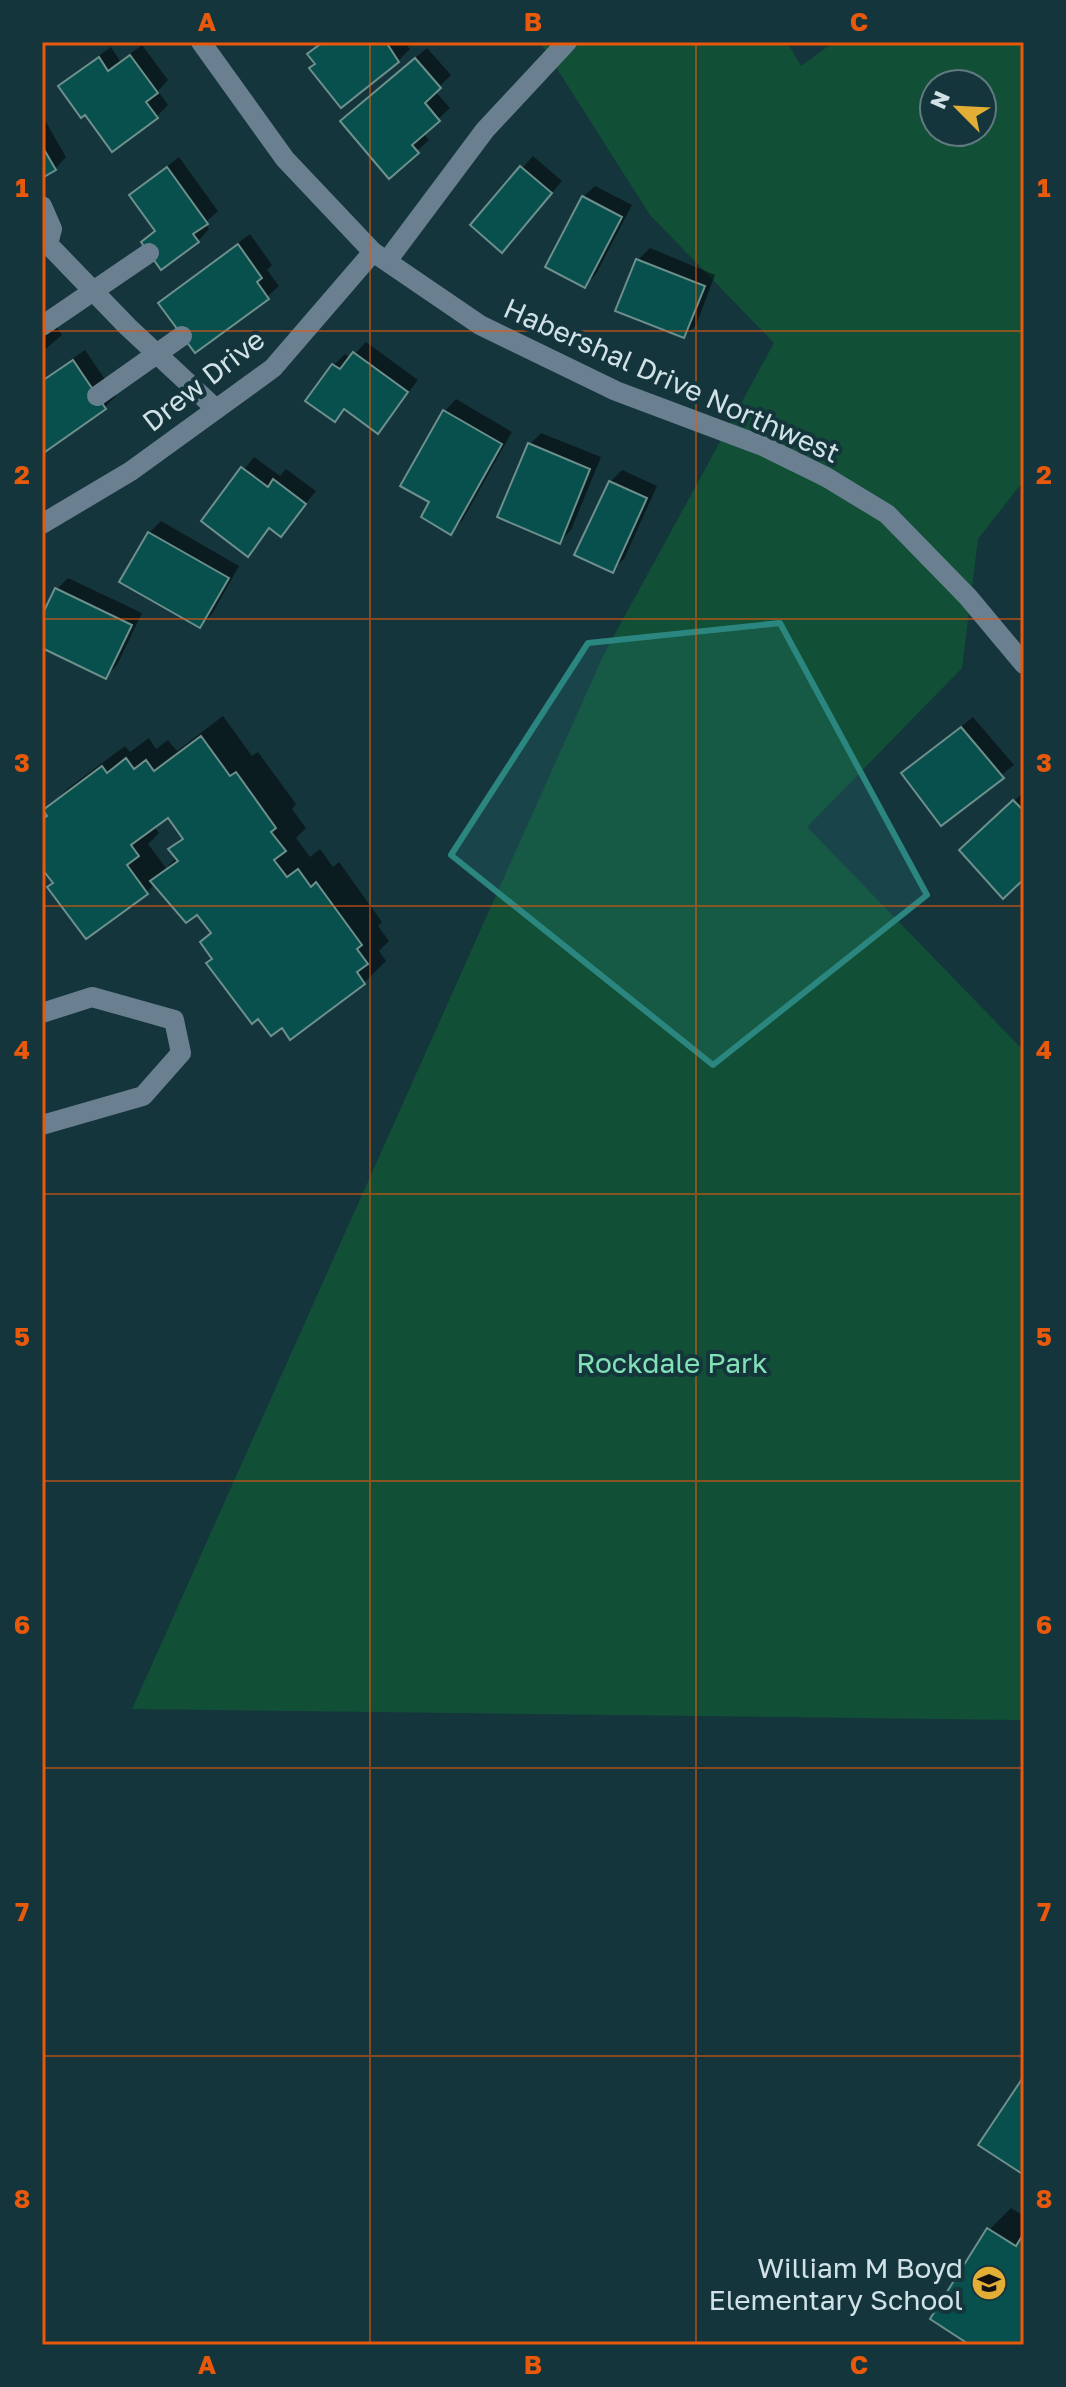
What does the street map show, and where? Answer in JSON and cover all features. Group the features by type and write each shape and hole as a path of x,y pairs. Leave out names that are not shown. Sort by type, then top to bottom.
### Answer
{"street":[{"name":"Habershal Drive Northwest","path":"201,42 285,159 380,256 480,325 616,391 765,447 826,477 887,514 968,597 1024,664"},
{"name":"Drew Drive","path":"42,524 131,471 273,368 380,256 485,130 567,42"},
{"path":"42,206 52,229 45,241 216,409"},
{"path":"42,326 149,253"},
{"path":"97,396 182,336"},
{"path":"42,1013 92,997 174,1020 181,1053 143,1096 42,1125"}],"highlighted area":[{"path":"780,623 927,895 713,1065 451,855 588,643"}],"green space":[{"name":"Rockdale Park","path":"540,42 787,42 801,66 834,42 1024,42 1024,480 978,539 962,668 807,827 1024,1051 1024,1720 132,1709 604,654 774,343 650,215"}],"building":[{"path":"323,42 386,42 399,62 341,108 309,68 315,64 307,54"},
{"path":"130,55 158,93 146,102 158,118 112,152 85,115 81,118 58,86 99,57 108,71"},
{"path":"415,58 441,88 425,103 440,121 412,145 419,153 389,179 340,121"},
{"path":"42,146 56,170 42,178"},
{"path":"520,166 552,193 502,253 470,225"},
{"path":"167,167 208,224 193,234 199,242 161,270 141,242 155,231 129,195"},
{"path":"582,196 622,217 585,288 545,267"},
{"path":"238,244 262,278 257,282 269,299 195,353 158,303"},
{"path":"636,259 705,286 684,338 615,311"},
{"path":"353,352 408,392 378,434 344,409 335,422 305,401 332,364 340,369"},
{"path":"73,360 106,409 42,454 42,381"},
{"path":"443,410 502,444 451,535 421,517 429,502 400,486"},
{"path":"528,443 590,469 560,544 497,517"},
{"path":"241,467 268,487 273,479 306,504 281,537 269,528 248,557 201,521"},
{"path":"609,481 647,498 613,573 574,555"},
{"path":"148,532 229,578 200,628 119,582"},
{"path":"55,588 132,625 106,679 42,648 42,615"},
{"path":"961,727 1004,778 941,826 901,773"},
{"path":"201,736 230,776 236,772 276,828 271,832 286,851 274,860 287,877 298,869 311,887 316,882 362,945 357,949 368,964 357,972 365,984 290,1040 282,1028 271,1036 258,1019 252,1024 206,963 212,959 200,942 211,933 197,915 186,923 150,881 178,861 168,849 183,839 168,818 131,845 139,856 127,865 148,894 86,939 47,887 53,883 42,869 42,819 47,816 43,810 102,766 107,773 126,758 134,769 146,760 154,771"},
{"path":"1013,800 1024,811 1024,879 1003,899 959,850"},
{"path":"1024,2076 1024,2175 978,2145"},
{"name":"William M Boyd Elementary School","path":"987,2228 1016,2246 1024,2233 1024,2345 970,2345 930,2319"}],"place":[{"name":"William M Boyd Elementary School","path":"989,2283"}]}
